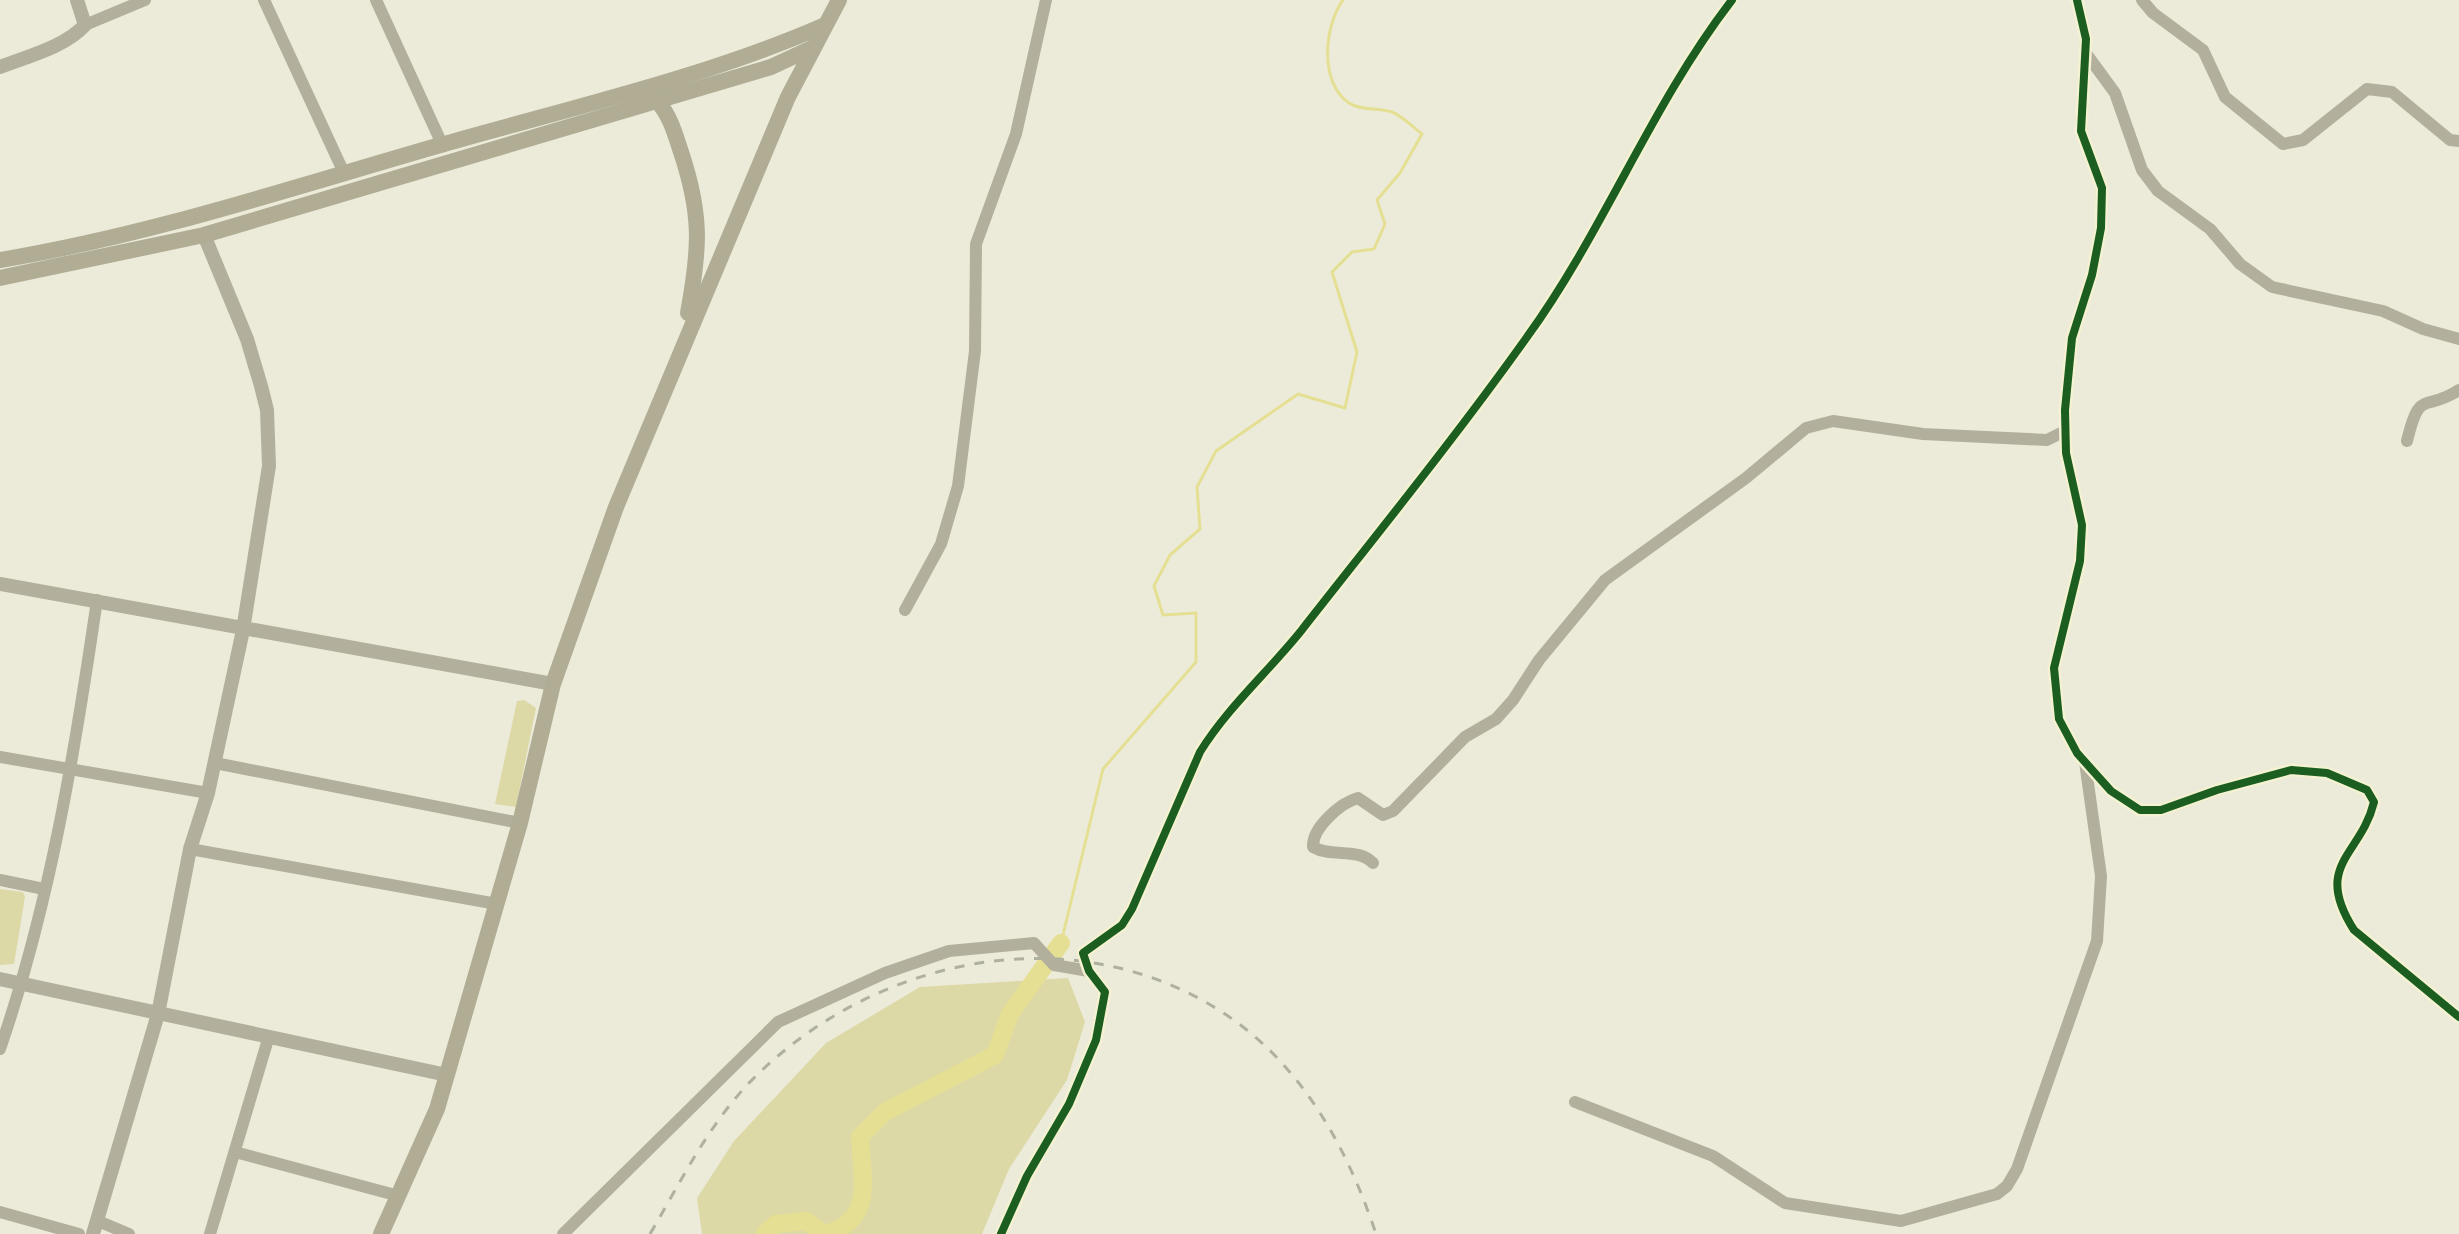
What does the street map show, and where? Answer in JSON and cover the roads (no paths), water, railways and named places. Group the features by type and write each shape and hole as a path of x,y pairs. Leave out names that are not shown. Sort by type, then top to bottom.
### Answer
{"main road":[{"path":"381,1234 437,1109 520,823 553,684 616,507 788,97 839,0"},
{"path":"0,260 117,237 344,173 739,59 825,25"},
{"path":"0,278 204,235 771,67 812,48"},
{"path":"657,101 676,135 696,196 699,244 683,342"}],"street":[{"path":"77,0 85,25"},
{"path":"0,67 66,40 85,25 145,0"},
{"path":"376,0 442,144"},
{"path":"905,610 941,544 958,486 975,351 976,244 1016,134 1046,0"},
{"path":"1001,1234 1027,1176 1069,1104 1096,1040 1105,992 1089,971 1083,953 1122,925 1132,909 1200,752 1213,731 1299,633 1527,339 1571,275 1663,107 1732,0"},
{"path":"2077,0 2085,52 2081,131 2102,188 2101,228 2072,338 2066,453 2082,525 2080,561 2054,668 2059,719 2085,762 2111,791 2140,810 2161,810 2217,790 2291,770 2327,773 2367,790 2374,802 2370,816 2347,849 2337,871 2344,915 2354,930 2459,1017"},
{"path":"2142,0 2153,13 2203,50 2225,97 2283,144 2303,140 2367,89 2392,92 2450,140 2459,141"},
{"path":"266,1 344,173"},
{"path":"2085,52 2115,93 2142,170 2158,191 2210,229 2240,264 2272,287 2383,311 2423,329 2459,339"},
{"path":"129,1234 95,1228 158,1014 190,849 208,793 243,630 269,466 267,410 247,339 204,235"},
{"path":"2407,441 2418,407 2428,400 2447,398 2459,390"},
{"path":"1373,863 1365,855 1320,851 1313,847 1312,839 1326,821 1349,801 1358,798 1383,815 1393,811 1465,737 1496,719 1513,700 1548,648 1605,580 1746,478 1806,428 1833,421 1923,434 2047,440 2065,431"},
{"path":"0,584 553,684"},
{"path":"0,1049 22,985 70,770 97,600"},
{"path":"0,757 208,793"},
{"path":"1575,1102 1713,1156 1785,1203 1901,1221 1997,1194 2007,1186 2017,1169 2097,941 2101,876 2085,762"},
{"path":"215,763 520,823"},
{"path":"190,849 497,904"},
{"path":"0,880 44,889"},
{"path":"563,1234 778,1022 885,973 949,951 1034,943 1054,965 1089,971"},
{"path":"0,979 447,1075"},
{"path":"210,1234 269,1036"},
{"path":"235,1152 399,1196"},
{"path":"0,1212 79,1234"}],"waterway":[{"path":"1061,943 1103,769 1196,662 1196,613 1163,615 1154,586 1170,555 1200,529 1197,487 1216,451 1298,394 1345,408 1357,352 1332,272 1352,252 1374,249 1385,224 1377,200 1400,173 1422,134 1396,114 1354,105 1339,94 1329,68 1328,54 1332,24 1343,0"},
{"path":"765,1234 776,1224 806,1221 824,1234 851,1220 862,1197 860,1137 885,1112 995,1055 1010,1014 1061,943"}],"railway":[{"path":"650,1234 726,1110 758,1074 807,1033 862,1001 921,977 982,963 1045,959 1107,965 1167,984 1225,1014 1252,1035 1277,1058 1319,1111 1351,1171 1376,1234"}]}
